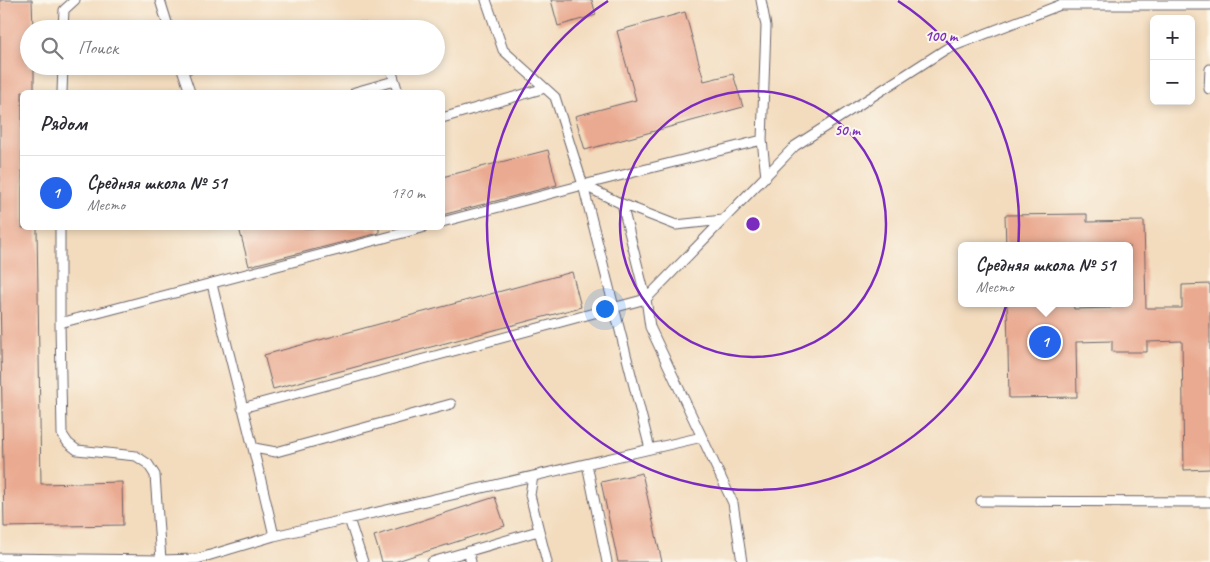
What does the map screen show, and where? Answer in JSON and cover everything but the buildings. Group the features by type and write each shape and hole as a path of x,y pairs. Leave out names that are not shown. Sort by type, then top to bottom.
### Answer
{"lane":[{"path":"64,20 64,10 75,0"},
{"path":"160,0 166,20"},
{"path":"486,0 503,50 555,97 583,185 650,449"},
{"path":"762,0 766,26 762,140 766,176"},
{"path":"242,408 646,299 795,146 946,49 1060,5 1210,5"},
{"path":"1209,89 1210,69"},
{"path":"62,75 62,90"},
{"path":"184,75 189,90"},
{"path":"392,75 397,90"},
{"path":"362,90 394,81"},
{"path":"445,117 545,88"},
{"path":"445,221 762,140"},
{"path":"583,185 622,204 676,225 723,220"},
{"path":"622,204 646,299 650,326 733,503 742,562"},
{"path":"60,230 62,434 68,443 77,450 136,456 148,464 155,475 161,560"},
{"path":"60,323 414,230"},
{"path":"212,284 242,408 254,448 274,536"},
{"path":"254,448 276,452 451,404"},
{"path":"0,558 198,561 274,536 702,437"},
{"path":"587,464 607,562"},
{"path":"533,476 530,495 546,562"},
{"path":"981,501 1210,502"},
{"path":"349,519 363,562"},
{"path":"432,562 538,530"},
{"path":"468,551 471,562"}],"place":[{"name":"Средняя школа № 51","path":"1045,342"}]}
